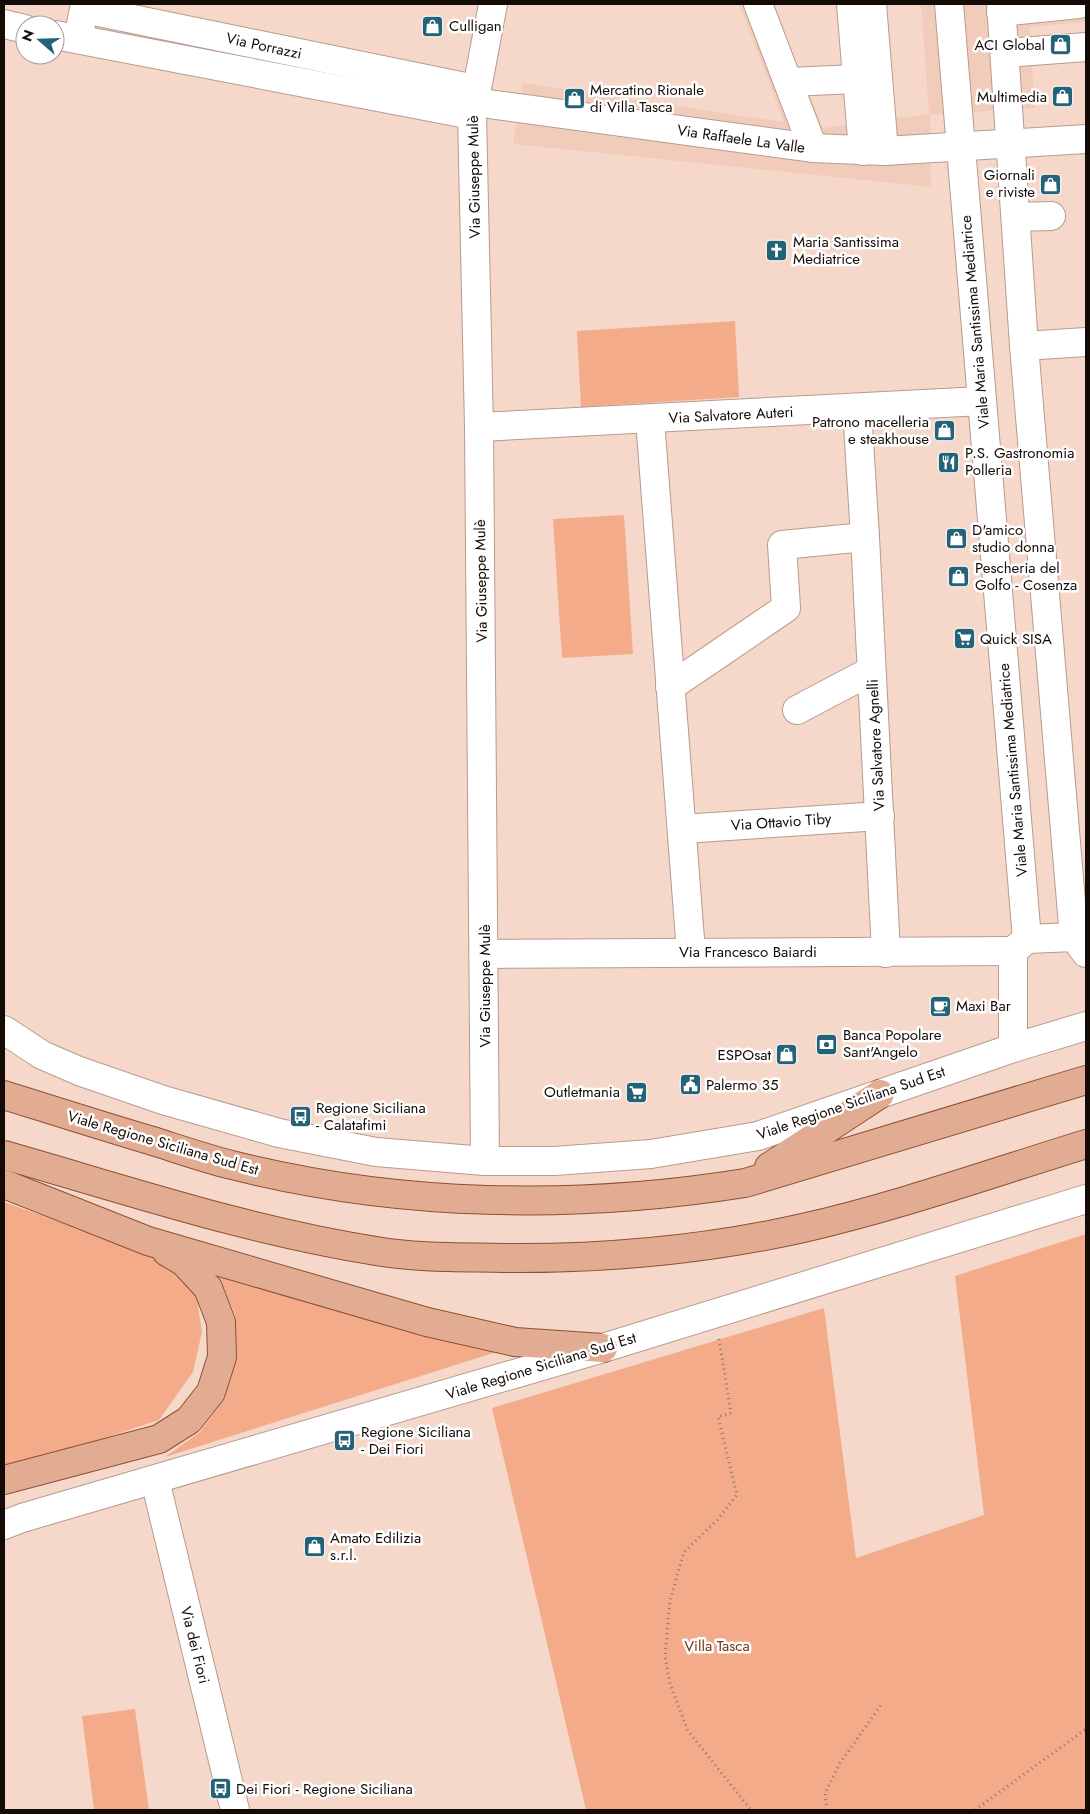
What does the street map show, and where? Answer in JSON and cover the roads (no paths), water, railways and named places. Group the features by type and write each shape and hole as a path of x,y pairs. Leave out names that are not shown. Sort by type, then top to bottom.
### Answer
{"main road":[{"name":"Viale Regione Siciliana Sud Est","path":"4,1095 232,1165 318,1183 389,1194 490,1200 589,1199 690,1192 745,1183 1086,1080"},
{"path":"745,1183 880,1094"},
{"path":"4,1155 222,1218 292,1235 379,1252 473,1257 560,1258 640,1254 701,1246 804,1228 899,1202 1086,1144"},
{"path":"4,1184 148,1240 427,1322 515,1342 603,1348"},
{"path":"4,1480 159,1439 189,1420 211,1392 222,1358 222,1330 221,1322 208,1288 184,1262 148,1240"}],"street":[{"name":"Via Giuseppe Mulè","path":"485,1161 479,428 474,102 492,4"},
{"path":"758,4 813,148"},
{"path":"851,4 857,79 874,151"},
{"path":"872,4 874,151"},
{"name":"Viale Maria Santissima Mediatrice","path":"950,4 982,402 1020,945 1013,1048"},
{"path":"1020,945 1080,945 1024,346 1001,8 1078,4"},
{"name":"Via Porrazzi","path":"66,37 474,102"},
{"path":"1005,53 1086,47"},
{"path":"788,82 857,79"},
{"name":"Via Raffaele La Valle","path":"474,102 813,148 874,151 1011,145 1086,139"},
{"path":"1016,217 1051,216"},
{"path":"1024,346 1086,342"},
{"name":"Via Salvatore Auteri","path":"479,428 982,402"},
{"name":"Via Salvatore Agnelli","path":"856,409 866,537 886,953"},
{"path":"650,420 691,952"},
{"path":"670,687 786,608 782,544 866,537"},
{"path":"797,710 872,671"},
{"name":"Via Ottavio Tiby","path":"682,829 880,816"},
{"name":"Via Francesco Baiardi","path":"484,954 886,953 1020,945"},
{"name":"Viale Regione Siciliana Sud Est","path":"4,1030 42,1055 79,1071 163,1100 279,1133 376,1152 485,1161 554,1161 651,1154 758,1136 1013,1048 1086,1026"},
{"name":"Viale Regione Siciliana Sud Est","path":"10,1519 155,1480 603,1348 1086,1199"},
{"name":"Via dei Fiori","path":"155,1480 235,1810"}],"place":[{"name":"Culligan","path":"433,26"},
{"name":"ACI Global","path":"1061,45"},
{"name":"Multimedia","path":"1063,97"},
{"name":"Mercatino Rionale di Villa Tasca","path":"574,99"},
{"name":"Giornali e riviste","path":"1051,184"},
{"name":"Maria Santissima Mediatrice","path":"777,251"},
{"name":"Patrono macelleria e steakhouse","path":"945,431"},
{"name":"P.S. Gastronomia Polleria","path":"949,462"},
{"name":"D'amico studio donna","path":"956,539"},
{"name":"Pescheria del Golfo - Cosenza","path":"959,577"},
{"name":"Quick SISA","path":"964,639"},
{"name":"Maxi Bar","path":"940,1006"},
{"name":"Banca Popolare Sant'Angelo","path":"827,1044"},
{"name":"ESPOsat","path":"787,1055"},
{"name":"Palermo 35","path":"690,1085"},
{"name":"Outletmania","path":"636,1092"},
{"name":"Regione Siciliana - Calatafimi","path":"300,1117"},
{"name":"Regione Siciliana - Dei Fiori","path":"345,1441"},
{"name":"Amato Edilizia s.r.l.","path":"314,1547"},
{"name":"Dei Fiori - Regione Siciliana","path":"220,1789"}],"park label":[{"name":"Villa Tasca","path":"717,1646"}]}
